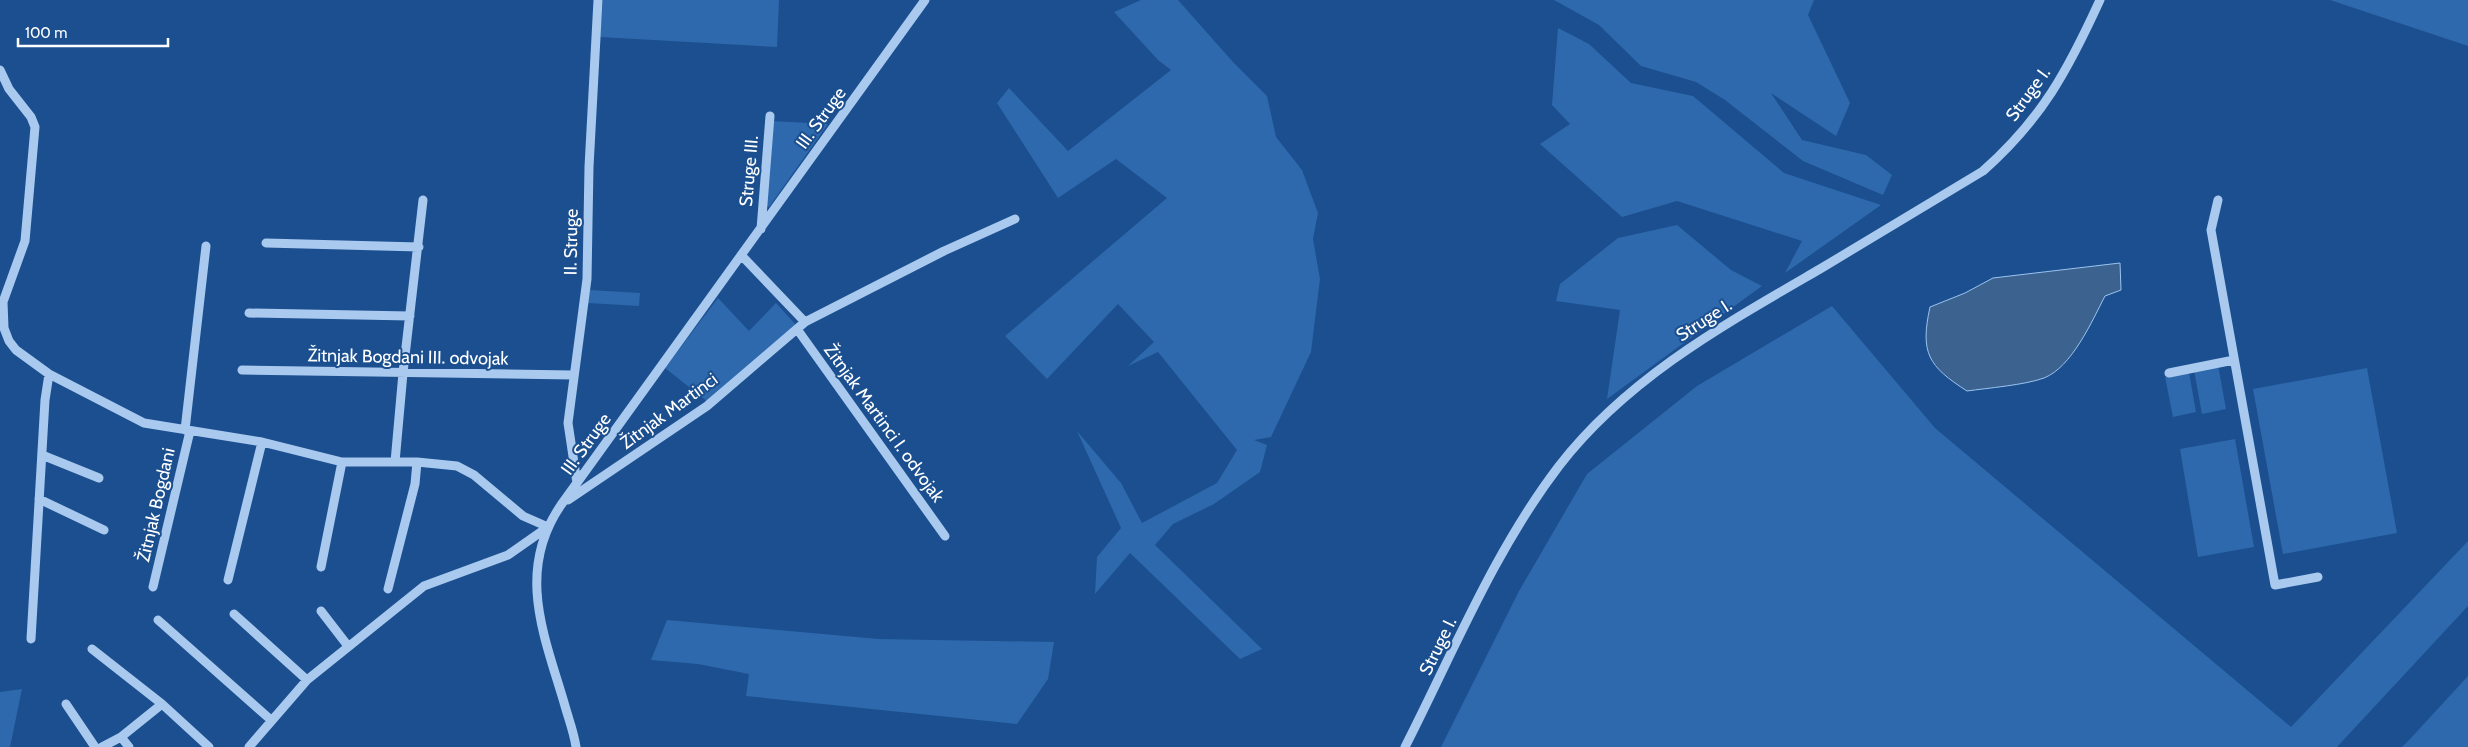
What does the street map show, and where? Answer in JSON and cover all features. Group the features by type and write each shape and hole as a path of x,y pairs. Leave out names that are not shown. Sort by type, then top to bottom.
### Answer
{"street":[{"name":"II. Struge","path":"577,483 568,423 587,279 589,167 598,0"},
{"name":"III. Struge","path":"561,505 925,0"},
{"name":"Struge I.","path":"1405,747 1492,572 1559,466 1588,435 1661,367 1728,322 1982,171 2009,146 2056,88 2080,44 2100,0"},
{"name":"Žitnjak Bogdani","path":"0,70 9,89 31,117 35,135 25,241 3,302 4,328 9,341 16,350 50,374 144,422 188,431 262,442 342,462 449,464 466,470 523,516 548,526"},
{"name":"Struge III.","path":"761,229 770,116"},
{"path":"396,462 403,373 420,247 424,200"},
{"path":"2218,200 2211,230 2275,585 2318,577"},
{"name":"Žitnjak Martinci","path":"576,747 537,606 537,573 543,541 548,526 561,505 708,406 805,322 944,251 1014,219"},
{"path":"266,243 420,247"},
{"path":"188,431 206,246"},
{"path":"741,255 805,322"},
{"path":"249,313 410,316"},
{"name":"Žitnjak Martinci I. odvojak","path":"797,329 945,536"},
{"path":"2169,373 2234,360"},
{"name":"Žitnjak Bogdani III. odvojak","path":"242,370 574,375"},
{"path":"31,639 45,400 50,374"},
{"name":"Žitnjak Bogdani","path":"153,586 188,431"},
{"path":"228,580 262,442"},
{"path":"42,455 99,478"},
{"path":"321,567 342,462"},
{"path":"388,589 415,484 418,462"},
{"path":"39,499 104,530"},
{"path":"249,747 307,680 424,586 508,554 548,526"},
{"path":"321,611 348,646"},
{"path":"234,614 307,680"},
{"path":"158,620 271,720"},
{"path":"92,649 162,704 209,747"},
{"path":"66,704 95,747"},
{"path":"102,747 121,737 162,704"},
{"path":"121,737 129,747"}],"shaded area":[{"path":"603,0 779,0 777,47 600,37"},
{"path":"1141,0 1178,0 1233,62 1267,96 1276,137 1302,170 1318,213 1313,239 1320,279 1311,352 1271,437 1254,440 1267,445 1260,472 1214,504 1173,524 1155,545 1262,649 1240,659 1130,553 1095,594 1097,557 1121,528 1077,431 1121,483 1142,523 1217,483 1237,450 1158,352 1128,366 1154,342 1118,304 1047,379 1005,336 1167,198 1116,159 1058,198 997,103 1009,88 1068,151 1171,70 1158,60 1114,12"},
{"path":"1554,0 1814,0 1808,15 1850,103 1836,136 1771,93 1802,140 1866,155 1892,175 1883,195 1803,161 1725,100 1696,82 1641,66 1599,25"},
{"path":"2330,0 2468,0 2468,46"},
{"path":"1558,28 1589,44 1631,83 1693,96 1784,173 1881,205 1785,273 1802,241 1677,201 1622,217 1540,144 1570,124 1552,105"},
{"path":"771,121 828,124 769,207 764,204"},
{"path":"1677,225 1731,270 1762,286 1607,399 1620,310 1556,301 1560,284 1618,238"},
{"path":"2120,263 2121,290 2105,296 2072,354 2064,364 2044,378 1967,391 1943,374 1930,357 1926,336 1930,307 1965,293 1993,278"},
{"path":"590,290 640,293 639,306 588,303"},
{"path":"718,298 749,331 776,303 796,325 708,402 665,368"},
{"path":"1832,306 1935,428 2291,727 2468,541 2468,606 2337,747 1441,747 1519,591 1587,474 1697,386"},
{"path":"2218,365 2226,409 2202,414 2194,370"},
{"path":"2367,368 2397,533 2283,554 2253,389"},
{"path":"2189,372 2196,412 2173,417 2165,377"},
{"path":"2235,439 2254,547 2198,557 2180,449"},
{"path":"667,620 878,639 1054,642 1048,679 1017,724 746,696 749,674 698,664 651,660"},
{"path":"2468,676 2468,747 2402,747 2410,739"},
{"path":"22,689 10,747 0,747 0,692"}]}
